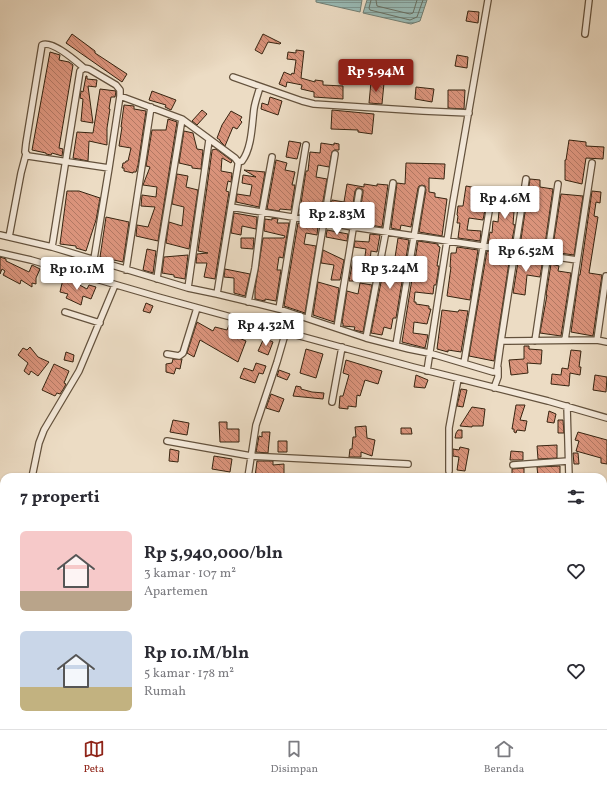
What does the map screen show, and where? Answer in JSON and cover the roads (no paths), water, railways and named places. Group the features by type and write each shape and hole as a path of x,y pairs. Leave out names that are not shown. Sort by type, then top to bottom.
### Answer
{"street":[{"path":"427,369 488,0"},
{"path":"585,34 589,0"},
{"path":"9,237 26,154 26,143 42,45 50,44 71,57 84,68 89,69 119,87 120,91 91,276"},
{"path":"52,246 64,160 79,72 84,68"},
{"path":"233,77 314,104 469,113"},
{"path":"238,162 242,161 246,155 253,127 255,107 260,87"},
{"path":"120,96 182,119 235,158 238,162 217,294"},
{"path":"126,270 151,107"},
{"path":"157,279 182,119"},
{"path":"188,288 209,140"},
{"path":"279,309 306,145"},
{"path":"26,154 28,156 64,160 109,168"},
{"path":"308,318 335,154"},
{"path":"248,302 255,268 262,212 272,157"},
{"path":"565,340 592,163"},
{"path":"494,388 498,373 501,341 526,179"},
{"path":"366,338 386,231 393,183"},
{"path":"534,341 558,184"},
{"path":"396,345 422,189"},
{"path":"337,328 359,192"},
{"path":"464,363 492,193"},
{"path":"231,207 577,260"},
{"path":"0,235 52,246 94,262 188,288 279,309 366,338 396,345 429,356 464,363 492,372 496,371 498,366"},
{"path":"0,253 91,276 115,285 197,308 607,418"},
{"path":"597,340 606,276"},
{"path":"33,473 42,436 61,400 79,371 115,285"},
{"path":"167,354 179,356 183,354 197,308"},
{"path":"65,312 100,323"},
{"path":"249,473 256,425 286,331"},
{"path":"501,341 597,340 607,342"},
{"path":"332,402 342,347"},
{"path":"449,471 448,428 458,379"},
{"path":"566,406 569,473"},
{"path":"167,441 251,456 408,464"},
{"path":"513,465 568,461"}],"water":[{"path":"316,0 362,0 360,12 316,2"},
{"path":"367,0 427,0 420,21 411,24 363,13"}]}
